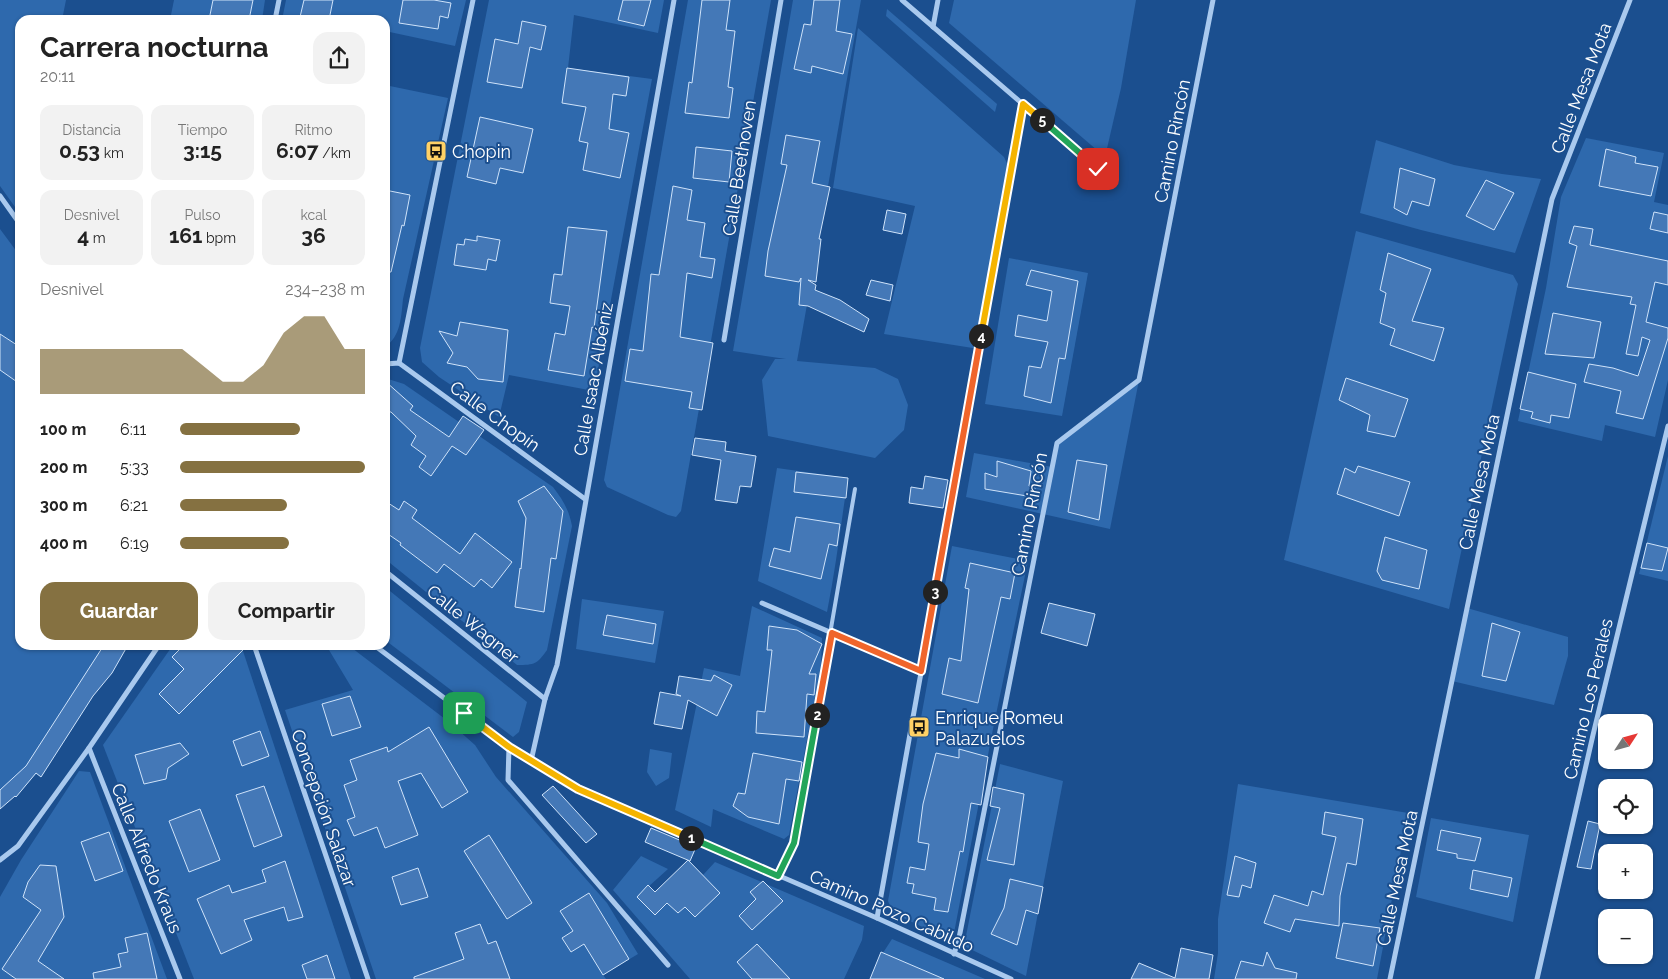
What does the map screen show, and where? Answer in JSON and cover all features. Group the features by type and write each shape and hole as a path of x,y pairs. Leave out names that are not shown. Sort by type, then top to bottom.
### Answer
{"street":[{"path":"276,15 279,0"},
{"path":"390,364 399,363 473,0"},
{"name":"Calle Isaac Albéniz","path":"531,761 545,699 557,665 674,0"},
{"name":"Calle Beethoven","path":"724,340 781,0"},
{"path":"902,0 1098,169"},
{"path":"933,27 938,0"},
{"name":"Camino Rincón","path":"954,954 959,938 1057,443 1139,380 1212,0"},
{"name":"Calle Mesa Mota","path":"1390,979 1552,199 1630,0"},
{"path":"877,918 1023,104"},
{"path":"0,196 15,217"},
{"name":"Calle Chopín","path":"399,363 586,499"},
{"name":"Camino Los Perales","path":"1537,979 1668,426"},
{"name":"Calle Wagner","path":"390,574 545,699"},
{"path":"762,603 921,671"},
{"path":"0,860 18,846 89,748 156,650"},
{"name":"Concepción Salazar","path":"256,650 368,979"},
{"name":"Camino Pozo Cabildo","path":"381,650 509,747 578,789 877,918 1011,979"},
{"path":"509,747 508,780 668,965"},
{"name":"Calle Alfredo Kraus","path":"89,748 180,979"}],"lane":[{"path":"778,876 794,843 832,633 855,488"}],"shaded area":[{"path":"0,0 66,0 63,15 15,15 15,207 0,186"},
{"path":"174,0 265,0 263,15 171,15"},
{"path":"286,0 466,0 455,46 390,32 390,15 283,15"},
{"path":"489,0 664,0 658,33 574,15 568,68 652,79 594,391 509,375 499,417 439,377 422,362 420,348"},
{"path":"688,0 771,0 681,511 676,517 607,487 604,480"},
{"path":"793,0 861,0 797,361 875,368 898,379 908,405 904,430 875,458 768,436 762,380 775,359 786,359 733,351"},
{"path":"954,0 1136,0 1121,88 1105,157 949,23"},
{"path":"887,9 997,104 995,112 886,16"},
{"path":"858,28 1004,157 1011,172 979,349 884,334 915,206 833,188"},
{"path":"390,86 448,98 403,299 402,313 390,343"},
{"path":"1586,138 1664,153 1654,202 1668,205 1668,380 1655,437 1605,425 1602,441 1518,421 1546,288 1561,197"},
{"path":"1376,140 1454,165 1541,179 1515,253 1360,213"},
{"path":"0,229 15,249 15,650 125,650 103,683 84,703 87,705 41,777 36,774 22,790 0,807"},
{"path":"1356,231 1513,275 1518,284 1449,609 1284,560"},
{"path":"1009,258 1088,273 1062,416 985,404"},
{"path":"390,380 404,384 553,487 565,505 572,526 547,650 535,663 517,665 390,563"},
{"path":"1139,380 1110,529 966,497 974,453 1052,467 1057,443"},
{"path":"1668,456 1668,581 1639,574"},
{"path":"777,468 848,478 827,612 758,581"},
{"path":"952,546 1028,561 993,729 954,933 950,940 893,913 888,901"},
{"path":"390,591 527,702 519,732 513,737 390,644"},
{"path":"582,599 664,611 655,663 576,649"},
{"path":"752,606 822,638 821,665 789,835 784,839 713,809 711,827 675,810 704,668 740,676"},
{"path":"1467,608 1568,637 1568,656 1554,705 1452,681"},
{"path":"170,650 243,650 351,979 194,979 103,745"},
{"path":"329,650 355,650 449,722 475,745 496,777 607,903 638,954 603,975 606,979 376,979 285,710 353,690"},
{"path":"650,749 672,753 669,778 656,786 647,772"},
{"path":"1000,764 1063,781 1026,976 964,946"},
{"path":"79,771 90,772 167,979 0,979 0,897 21,860"},
{"path":"1238,784 1408,813 1377,979 1214,979 1218,953 1218,919"},
{"path":"1431,818 1529,835 1513,922 1416,897"},
{"path":"641,856 668,869 637,897 655,915 683,889 692,865 703,875 715,862 864,926 862,940 844,979 690,979 613,890"},
{"path":"892,939 985,979 870,979 877,962"}],"building":[{"path":"213,0 253,0 250,15 210,15"},
{"path":"304,0 333,0 330,15 300,15"},
{"path":"403,0 434,0 451,3 448,18 440,16 438,29 399,23"},
{"path":"623,0 651,0 644,26 618,20"},
{"path":"702,0 730,0 726,30 735,31 728,87 733,88 729,118 685,113 689,82 692,83"},
{"path":"814,0 840,0 836,31 852,34 843,74 812,66 811,73 794,69 804,24 811,25"},
{"path":"522,21 546,26 541,50 530,47 522,88 487,82 495,39 518,44"},
{"path":"567,68 629,77 626,96 613,94 609,129 629,133 620,178 583,170 588,143 579,141 586,107 562,103"},
{"path":"480,117 533,129 523,173 500,168 496,184 467,177"},
{"path":"786,135 820,141 812,183 830,187 819,239 821,239 816,282 808,280 816,285 815,290 840,300 869,319 864,332 808,306 799,305 801,278 799,282 765,276 768,251 787,165 781,164"},
{"path":"696,147 732,151 729,182 693,178"},
{"path":"1606,149 1636,157 1635,163 1658,167 1651,196 1599,186"},
{"path":"1400,168 1435,179 1429,206 1412,201 1407,215 1394,208"},
{"path":"1486,180 1514,193 1494,230 1466,216"},
{"path":"673,186 692,190 687,220 705,223 700,257 715,259 712,278 687,273 680,337 713,343 702,410 689,408 692,392 625,381 630,349 643,351 651,274 659,275"},
{"path":"390,191 410,195 404,226 402,225 391,272"},
{"path":"887,210 906,214 902,234 883,230"},
{"path":"1654,212 1668,215 1668,233 1650,229"},
{"path":"1574,226 1593,229 1590,245 1668,261 1668,285 1655,282 1646,322 1668,328 1668,338 1643,419 1616,413 1621,391 1584,382 1589,364 1613,368 1638,376 1650,340 1642,337 1638,356 1626,354 1636,305 1630,304 1632,297 1567,287 1577,246 1569,243"},
{"path":"568,227 607,231 594,328 592,327 584,376 548,370 555,333 565,335 570,306 550,303 554,274 562,275"},
{"path":"477,236 500,240 496,261 488,259 486,270 454,265 457,244 464,245 465,239 477,241"},
{"path":"1388,253 1431,269 1412,321 1444,328 1434,361 1390,345 1395,329 1380,323 1386,293 1380,290"},
{"path":"1031,270 1078,281 1065,359 1059,358 1051,403 1024,396 1029,366 1041,368 1048,342 1015,336 1018,315 1047,321 1052,291 1026,285"},
{"path":"871,280 893,285 890,301 866,295"},
{"path":"1553,313 1601,322 1594,358 1545,354"},
{"path":"460,322 508,330 503,382 478,379 467,367 447,363 453,353 439,331 457,336"},
{"path":"0,334 15,344 15,380 0,370"},
{"path":"1528,372 1576,384 1569,418 1551,415 1550,423 1531,418 1533,412 1520,409"},
{"path":"1346,378 1408,399 1395,437 1367,431 1370,415 1339,400"},
{"path":"390,385 413,406 410,410 449,437 463,416 484,430 466,455 452,446 431,476 419,467 426,456 411,445 416,436 391,412"},
{"path":"695,438 726,442 725,451 756,456 751,487 740,486 737,503 715,500 721,460 692,455"},
{"path":"1077,460 1107,465 1099,520 1068,512"},
{"path":"997,461 1031,471 1029,486 1035,488 1033,497 985,489 985,473 997,477"},
{"path":"1358,466 1410,482 1399,516 1337,494 1345,468 1355,473"},
{"path":"796,472 848,478 846,498 794,492"},
{"path":"925,476 948,480 943,508 909,503 911,487 923,489"},
{"path":"544,486 563,511 556,559 551,558 544,612 515,607 526,518 518,501"},
{"path":"404,501 417,510 412,518 460,554 475,533 512,562 492,588 481,579 474,587 444,564 437,573 400,545 401,543 390,535 390,504 399,510"},
{"path":"796,517 840,524 837,546 829,544 821,579 769,566 774,548 790,552"},
{"path":"1385,537 1427,550 1419,589 1382,580 1377,571"},
{"path":"1647,543 1668,548 1662,571 1641,568"},
{"path":"970,563 1015,573 1010,599 1001,597 978,703 942,694 949,658 961,661 969,589 965,588"},
{"path":"1049,603 1095,614 1087,646 1041,633"},
{"path":"607,615 656,624 653,644 603,635"},
{"path":"1492,623 1520,632 1506,681 1482,676"},
{"path":"769,626 797,630 822,644 809,674 816,674 814,695 807,694 804,737 756,733 757,711 765,712 772,650 767,650"},
{"path":"101,650 125,650 112,673 93,696 41,777 36,773 16,797 0,809 0,790 26,766"},
{"path":"179,650 243,650 179,714 159,694 184,669 172,657"},
{"path":"714,675 732,685 717,716 688,700 682,729 654,724 660,692 681,696 676,694 679,676 711,681"},
{"path":"350,696 361,727 332,736 322,704"},
{"path":"429,727 468,792 442,808 421,773 398,781 418,835 385,848 377,827 354,836 347,820 355,817 344,785 357,780 350,760 387,747 388,752"},
{"path":"260,731 269,756 242,766 233,741"},
{"path":"180,743 189,754 168,768 166,779 144,784 135,755"},
{"path":"959,749 988,757 981,805 971,803 963,852 960,851 948,912 934,910 936,898 912,893 914,884 907,883 910,867 925,870 929,844 918,842 923,804 936,753 959,758"},
{"path":"753,753 802,762 799,781 786,779 779,824 748,817 733,806 738,793 745,794"},
{"path":"264,786 282,836 254,847 236,795"},
{"path":"553,786 597,834 586,843 542,795"},
{"path":"993,787 1024,794 1014,865 987,860 1000,808 990,806"},
{"path":"200,809 220,860 189,872 169,821"},
{"path":"1325,812 1363,819 1356,865 1347,863 1340,896 1339,926 1295,919 1290,932 1264,923 1274,895 1308,906 1312,891 1323,895 1336,837 1322,834"},
{"path":"1588,821 1598,824 1598,834 1591,869 1577,867"},
{"path":"651,828 696,847 690,861 645,842"},
{"path":"1441,830 1481,838 1475,861 1457,858 1457,854 1437,850"},
{"path":"109,832 123,871 95,881 81,842"},
{"path":"489,835 532,903 507,919 464,851"},
{"path":"1235,856 1256,863 1251,888 1242,885 1239,897 1227,895"},
{"path":"688,860 720,893 695,917 685,907 678,913 667,903 655,915 637,897 648,885 655,892"},
{"path":"285,861 303,917 288,921 284,907 244,920 252,940 221,954 197,899 229,885 232,893 266,882 262,870"},
{"path":"40,865 56,866 64,917 38,961 64,979 16,979 2,969 41,910 23,897 28,882"},
{"path":"418,868 428,897 401,905 392,877"},
{"path":"1473,870 1512,878 1508,897 1470,889"},
{"path":"1010,879 1043,887 1038,914 1026,910 1017,945 991,934 1004,908"},
{"path":"763,881 783,901 752,930 739,916 756,899 750,892"},
{"path":"589,893 629,959 603,975 584,944 571,952 562,938 573,931 560,911"},
{"path":"1343,923 1380,928 1373,966 1336,958"},
{"path":"480,924 488,944 496,941 510,979 414,979 414,977 464,959 455,933"},
{"path":"147,933 157,979 94,979 93,973 121,967 118,954 128,952 125,938"},
{"path":"757,944 790,979 752,979 737,962"},
{"path":"1181,948 1213,955 1209,979 1131,979 1139,963 1175,978"},
{"path":"881,952 944,979 870,979"},
{"path":"1267,952 1275,968 1297,973 1296,979 1235,979 1241,961 1263,966"},
{"path":"327,955 335,979 307,979 302,965"}],"place":[{"name":"Chopin","path":"436,151"},
{"name":"Enrique Romeu Palazuelos","path":"919,727"}],"route":[{"path":"464,713 509,747 578,789 778,876 794,843 832,633 921,671 1023,104 1098,169"}]}
